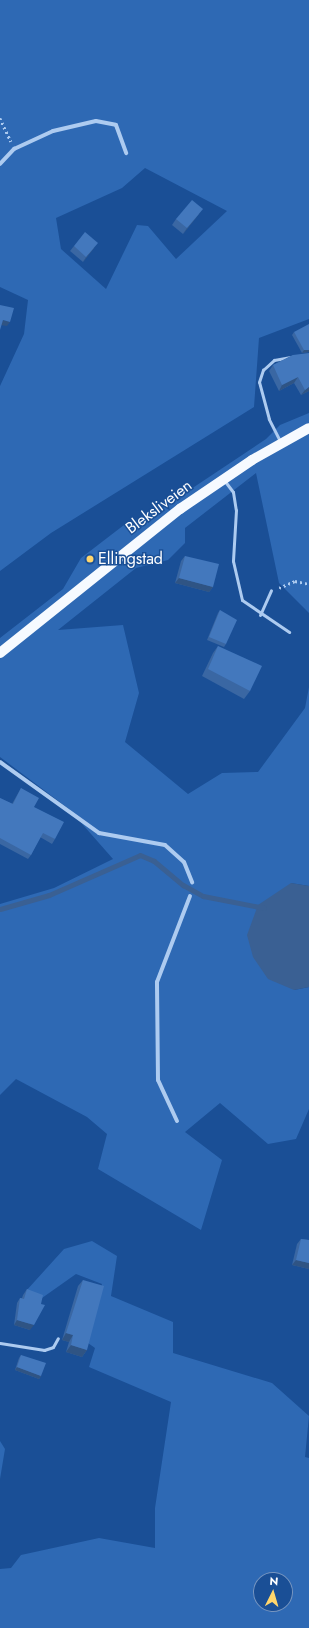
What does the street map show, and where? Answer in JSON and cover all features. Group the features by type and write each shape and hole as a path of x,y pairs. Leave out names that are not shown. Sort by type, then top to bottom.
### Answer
{"main road":[{"name":"Bleksliveien","path":"0,653 136,542 223,479 281,443 309,428"}],"street":[{"path":"0,164 14,149 53,131 96,121 116,125 126,153"},
{"path":"0,762 98,833 164,845 184,862 192,882"},
{"path":"176,1121 158,1080 157,982 190,896"}],"lane":[{"path":"281,443 269,419 259,382 263,370 274,360 294,357"},
{"path":"223,479 233,492 236,510 234,580 242,600 260,615 289,632"},
{"path":"260,615 271,590"},
{"path":"0,1343 44,1350 53,1347 58,1338"}],"path":[{"path":"0,118 14,149"},
{"path":"271,590 288,582 309,584"}],"shaded area":[{"path":"0,0 309,0 309,319 259,338 254,407 51,533 0,571 0,386 24,334 28,300 0,287","holes":["145,168 227,211 176,259 148,226 137,225 106,289 61,249 56,218 122,188"]},
{"path":"309,413 309,613 279,583 256,473 185,528 185,543 168,560 136,568 58,630 123,625 139,693 125,742 188,794 222,773 258,772 305,708 309,687 309,886 291,883 294,990 309,987 309,1109 296,1139 268,1144 220,1103 185,1132 222,1160 201,1230 98,1169 107,1134 87,1117 16,1079 0,1095 0,904 54,888 113,859 69,809 0,757 0,638 63,589 81,558 124,525 158,511 266,439 280,425"},
{"path":"291,883 309,886 309,987 294,990 268,979 253,957 247,935 258,905"},
{"path":"92,1241 117,1256 111,1296 173,1322 173,1353 272,1383 309,1416 305,1457 309,1458 309,1628 0,1628 0,1569 11,1568 21,1555 99,1538 155,1548 155,1508 171,1402 89,1367 95,1348 88,1343 102,1284 76,1274 42,1298 26,1291 64,1249"},
{"path":"0,1441 5,1449 0,1479"}],"building":[{"path":"192,200 203,209 187,228 176,219"},
{"path":"85,232 98,243 86,257 74,246"},
{"path":"0,305 14,308 10,322 3,320 0,330"},
{"path":"309,324 309,350 304,350 294,332"},
{"path":"309,353 309,387 305,390 298,377 282,385 273,365 293,355"},
{"path":"185,556 219,564 213,587 179,578"},
{"path":"220,610 237,620 226,644 209,637"},
{"path":"218,646 262,666 250,691 208,669"},
{"path":"21,788 39,798 34,807 64,822 55,839 43,833 31,855 0,838 0,798 13,804"},
{"path":"301,1239 309,1240 309,1263 296,1260"},
{"path":"83,1280 104,1286 87,1350 71,1345 73,1335 66,1333"},
{"path":"27,1289 43,1295 41,1304 45,1305 34,1325 17,1320 20,1298 24,1299"},
{"path":"21,1355 46,1363 41,1376 17,1367"}],"waterway":[{"path":"0,909 49,895 140,855 154,861 183,885 203,896 264,908"}],"place":[{"name":"Ellingstad","path":"90,559"}]}
